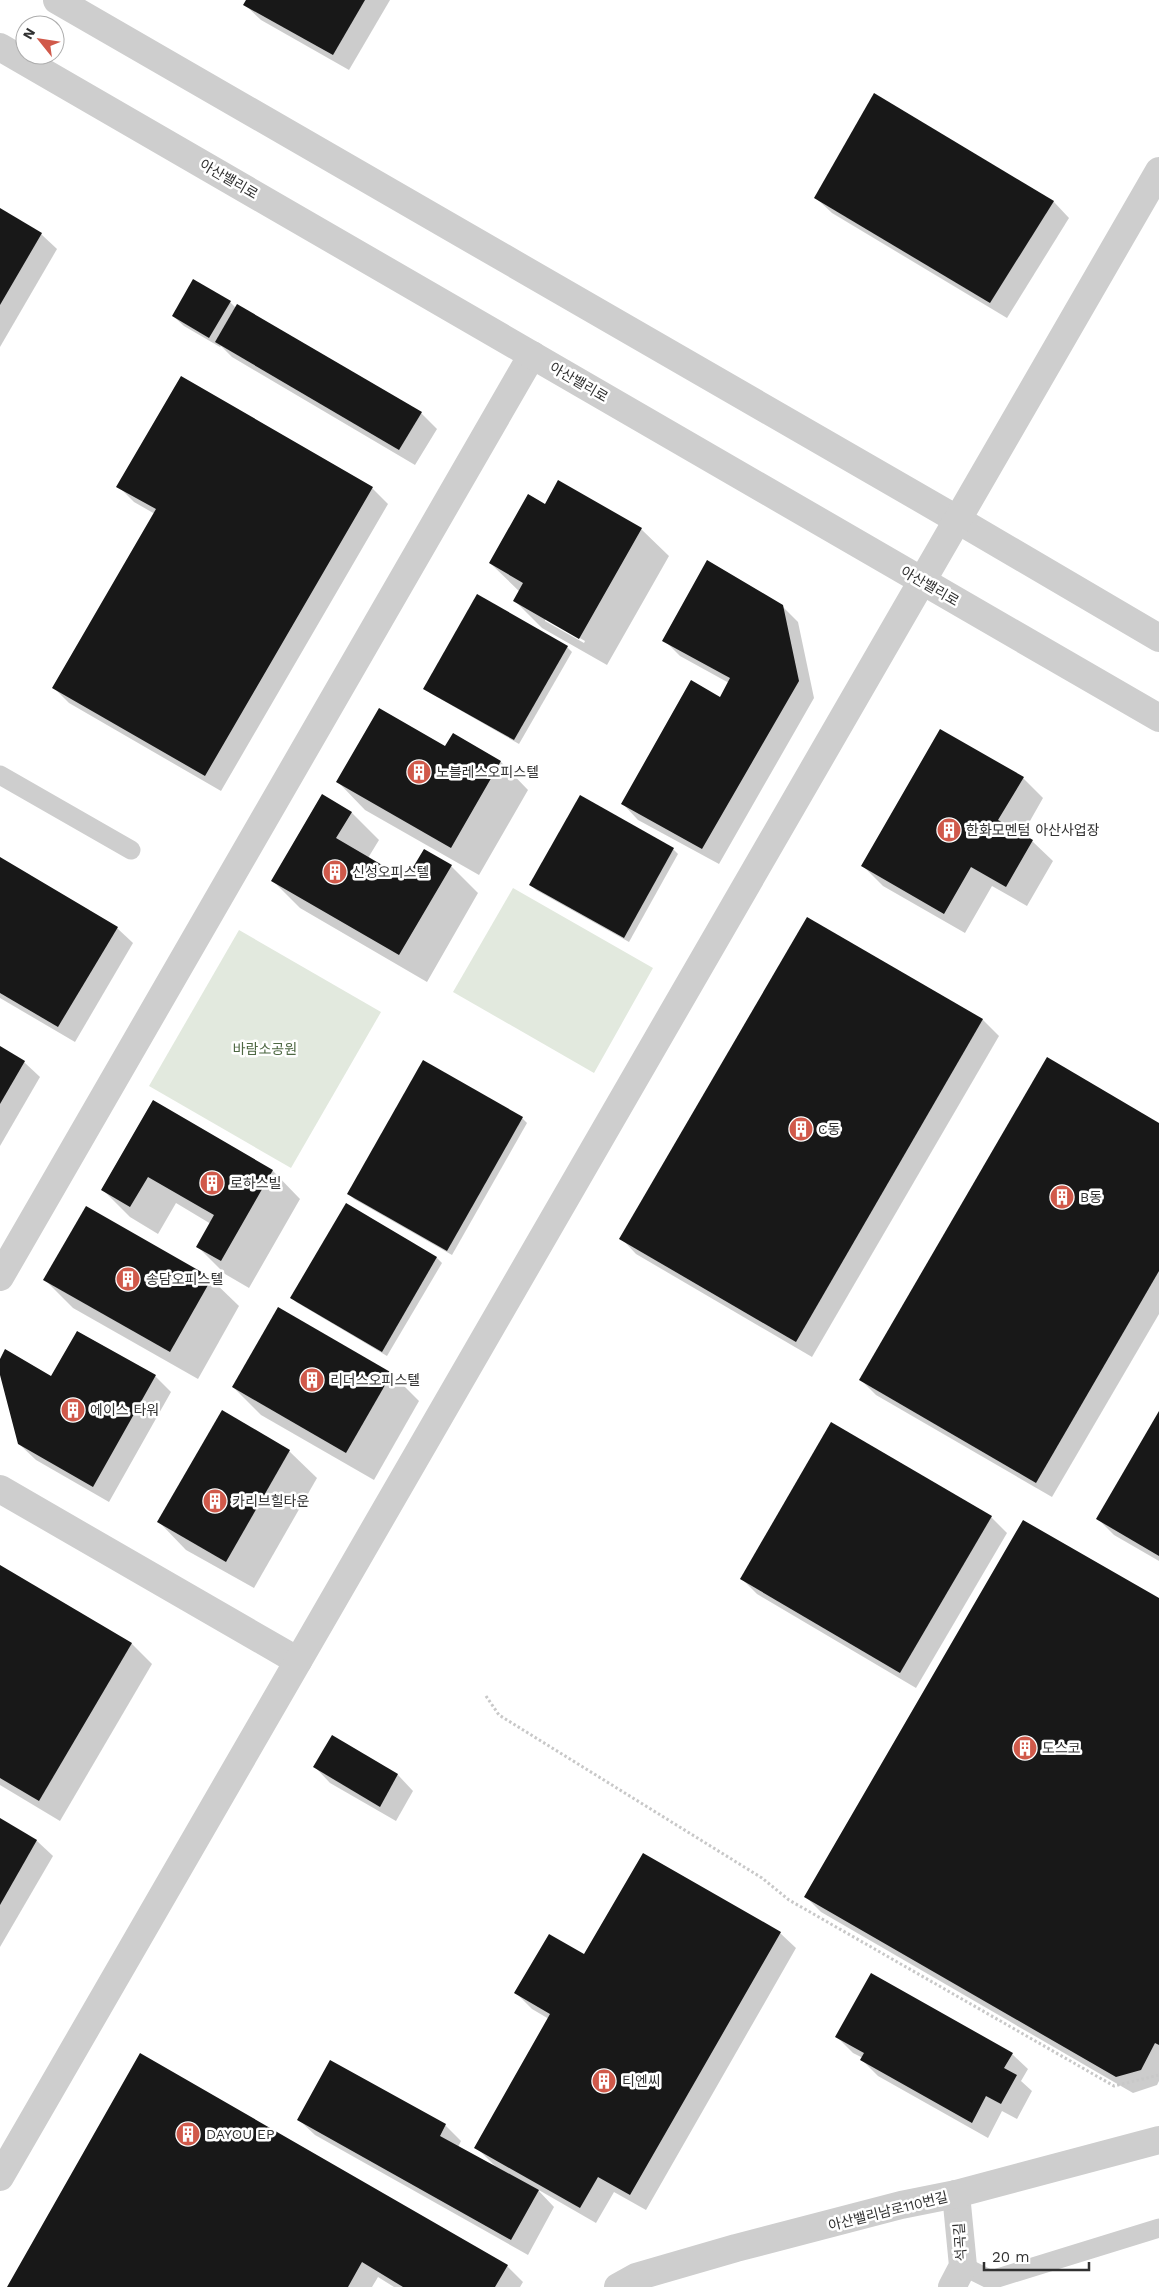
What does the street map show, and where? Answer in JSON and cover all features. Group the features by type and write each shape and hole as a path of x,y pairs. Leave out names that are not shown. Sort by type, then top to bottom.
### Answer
{"street":[{"path":"57,0 1159,638"},
{"name":"아산밸리로","path":"0,46 1159,718"},
{"path":"0,2177 1159,171"},
{"path":"0,1277 532,355"},
{"path":"0,1489 298,1661"},
{"name":"아산밸리남로110번길","path":"618,2287 636,2277 736,2248 901,2205 956,2194 1159,2140"},
{"name":"석곡길","path":"956,2194 958,2276"}],"lane":[{"path":"0,774 131,850"},
{"path":"958,2276 991,2280 1159,2228"}],"path":[{"path":"486,1696 499,1715 762,1878 789,1900 1114,2086 1159,2075"}],"green space":[{"path":"513,888 653,968 594,1073 453,992"},
{"name":"바람소공원","path":"239,930 381,1012 291,1168 149,1086"}],"building":[{"path":"246,0 365,0 333,55 243,5"},
{"path":"874,93 1054,201 990,303 814,198"},
{"path":"0,208 42,233 0,305"},
{"path":"193,279 231,301 209,338 172,316"},
{"path":"237,304 422,412 399,450 215,342"},
{"path":"181,376 373,487 205,776 52,688 156,509 116,487"},
{"path":"558,480 642,528 579,639 513,601 523,583 489,563 528,494 545,504"},
{"path":"707,560 783,605 799,681 702,849 621,804 691,680 720,697 730,678 662,641"},
{"path":"477,594 568,646 514,740 423,689"},
{"name":"노블레스오피스텔","path":"379,708 445,746 453,733 501,761 451,848 336,782"},
{"name":"한화모멘텀 아산사업장","path":"940,729 1024,777 998,820 1033,840 1006,887 971,867 944,914 861,866"},
{"name":"신성오피스텔","path":"322,794 352,812 336,838 406,879 424,849 452,865 399,955 271,881"},
{"path":"580,795 674,848 624,938 529,885"},
{"path":"0,857 118,927 58,1027 0,993"},
{"name":"C동","path":"807,917 983,1019 796,1342 619,1239"},
{"path":"0,1046 25,1061 0,1104"},
{"name":"B동","path":"1047,1057 1159,1123 1159,1271 1036,1483 859,1380"},
{"path":"423,1060 523,1117 447,1251 347,1194"},
{"name":"로하스빌","path":"153,1100 273,1170 221,1261 196,1247 214,1215 148,1177 130,1207 101,1190"},
{"path":"346,1203 437,1257 382,1352 290,1298"},
{"name":"송담오피스텔","path":"86,1206 212,1278 170,1352 43,1280"},
{"name":"리더스오피스텔","path":"278,1307 392,1373 346,1453 232,1387"},
{"name":"에이스 타워","path":"77,1331 156,1375 93,1487 18,1444 0,1375 0,1359 5,1349 51,1376"},
{"name":"카리브힐타운","path":"222,1410 290,1450 226,1562 157,1522"},
{"path":"1159,1411 1159,1556 1096,1519"},
{"path":"831,1422 992,1516 900,1673 740,1579"},
{"name":"도스코","path":"1023,1520 1159,1598 1159,2045 1155,2043 1141,2070 1116,2077 804,1897"},
{"path":"0,1565 132,1643 39,1801 0,1778"},
{"path":"332,1735 398,1774 380,1807 313,1767"},
{"path":"0,1818 37,1840 0,1905"},
{"name":"티엔씨","path":"643,1853 781,1932 630,2195 598,2177 580,2208 474,2148 550,2014 514,1993 549,1934 584,1954"},
{"path":"871,1973 1013,2053 1004,2068 1017,2075 1001,2104 986,2096 972,2123 860,2060 864,2053 835,2037"},
{"name":"DAYOU EP","path":"140,2053 508,2265 495,2287 403,2287 362,2262 348,2287 7,2287"},
{"path":"330,2060 446,2124 440,2136 539,2190 511,2240 297,2120"}],"place":[{"name":"노블레스오피스텔","path":"419,772"},
{"name":"한화모멘텀 아산사업장","path":"949,830"},
{"name":"신성오피스텔","path":"335,872"},
{"name":"C동","path":"801,1129"},
{"name":"로하스빌","path":"212,1183"},
{"name":"B동","path":"1062,1197"},
{"name":"송담오피스텔","path":"128,1279"},
{"name":"리더스오피스텔","path":"312,1380"},
{"name":"에이스 타워","path":"73,1410"},
{"name":"카리브힐타운","path":"215,1501"},
{"name":"도스코","path":"1025,1748"},
{"name":"티엔씨","path":"604,2081"},
{"name":"DAYOU EP","path":"188,2134"}]}
